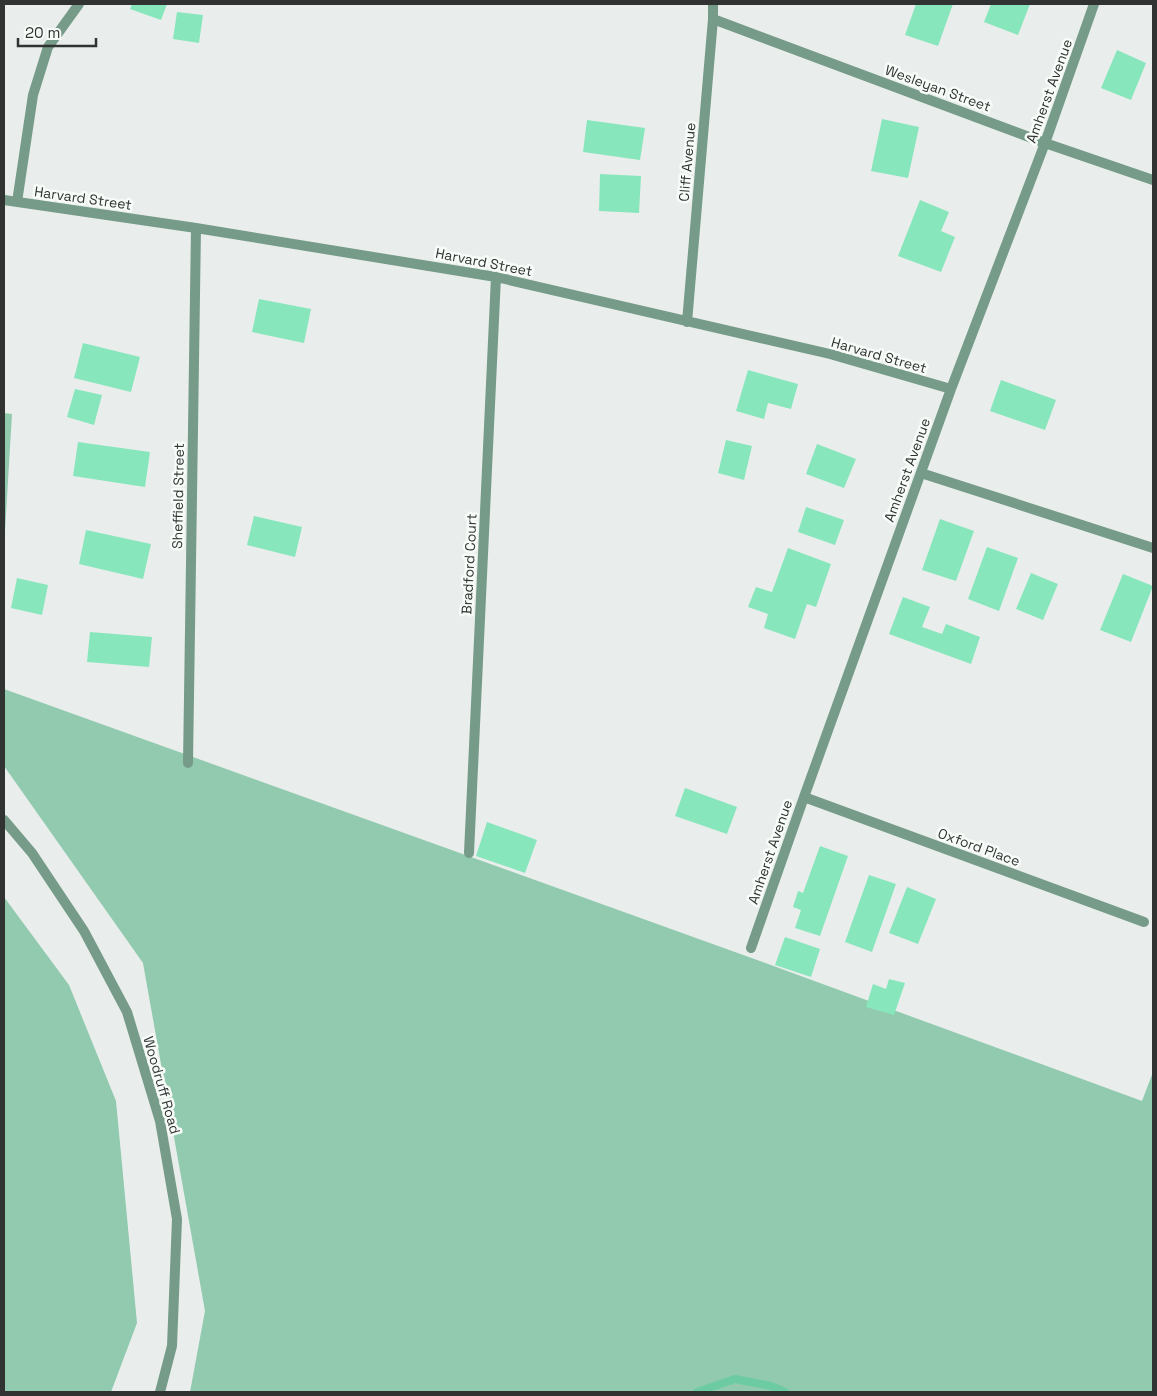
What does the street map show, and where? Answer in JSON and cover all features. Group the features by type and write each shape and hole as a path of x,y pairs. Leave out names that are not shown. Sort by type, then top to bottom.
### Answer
{"street":[{"path":"17,202 33,95 48,47 79,4"},
{"name":"Cliff Avenue","path":"687,322 713,4"},
{"name":"Amherst Avenue","path":"751,948 950,389 1045,143 1094,4"},
{"name":"Wesleyan Street","path":"713,19 1045,143 1153,180"},
{"name":"Harvard Street","path":"4,200 196,228 496,277 830,354 950,389"},
{"name":"Sheffield Street","path":"188,763 196,228"},
{"name":"Bradford Court","path":"469,853 496,277"},
{"path":"920,473 1153,548"},
{"name":"Oxford Place","path":"804,797 1144,922"},
{"name":"Woodruff Road","path":"4,820 32,853 84,931 127,1012 160,1120 177,1219 172,1346 160,1392"}],"green space":[{"path":"4,413 12,414 4,548"},
{"path":"4,689 746,956 1142,1101 1153,1072 1153,1392 190,1392 205,1311 143,963 4,766"},
{"path":"4,897 69,985 116,1101 137,1323 111,1392 4,1392"}],"building":[{"path":"132,4 167,4 161,20 130,9"},
{"path":"916,4 953,4 938,46 905,35"},
{"path":"991,4 1030,4 1018,35 984,22"},
{"path":"177,12 203,15 199,43 173,39"},
{"path":"1117,50 1146,63 1131,100 1101,88"},
{"path":"882,119 919,127 908,178 871,171"},
{"path":"587,120 645,128 640,160 583,152"},
{"path":"600,174 641,176 639,213 599,211"},
{"path":"920,200 949,212 941,231 955,237 941,272 898,256"},
{"path":"259,299 311,309 304,343 252,332"},
{"path":"83,343 140,357 131,392 74,378"},
{"path":"748,370 798,384 791,409 768,403 764,419 736,411"},
{"path":"1001,380 1056,400 1045,430 990,411"},
{"path":"75,389 102,395 94,425 67,417"},
{"path":"726,440 752,446 744,480 718,473"},
{"path":"78,442 150,452 145,487 73,476"},
{"path":"817,444 856,459 844,488 806,474"},
{"path":"806,507 844,520 835,545 798,532"},
{"path":"254,516 302,527 295,557 247,545"},
{"path":"940,519 974,531 956,581 922,570"},
{"path":"86,530 151,544 143,579 79,564"},
{"path":"987,547 1018,558 999,611 968,599"},
{"path":"788,548 831,564 816,607 807,604 795,639 764,628 768,614 748,607 756,587 772,592"},
{"path":"1031,573 1058,584 1043,620 1016,609"},
{"path":"1123,574 1153,586 1131,642 1100,630"},
{"path":"17,578 48,585 42,615 11,608"},
{"path":"903,597 930,607 922,627 942,634 946,624 980,637 971,664 889,634"},
{"path":"90,632 152,637 149,667 87,662"},
{"path":"685,788 737,807 727,834 675,816"},
{"path":"487,822 537,840 525,873 476,856"},
{"path":"820,846 848,856 820,936 795,928 801,910 793,907 798,891 803,893"},
{"path":"869,875 896,884 872,952 845,942"},
{"path":"907,887 936,899 918,944 889,933"},
{"path":"785,937 820,949 811,977 775,965"},
{"path":"889,979 905,983 894,1015 866,1007 873,984 886,989"}],"waterway":[{"path":"697,1392 735,1379 771,1386 785,1392"}]}
